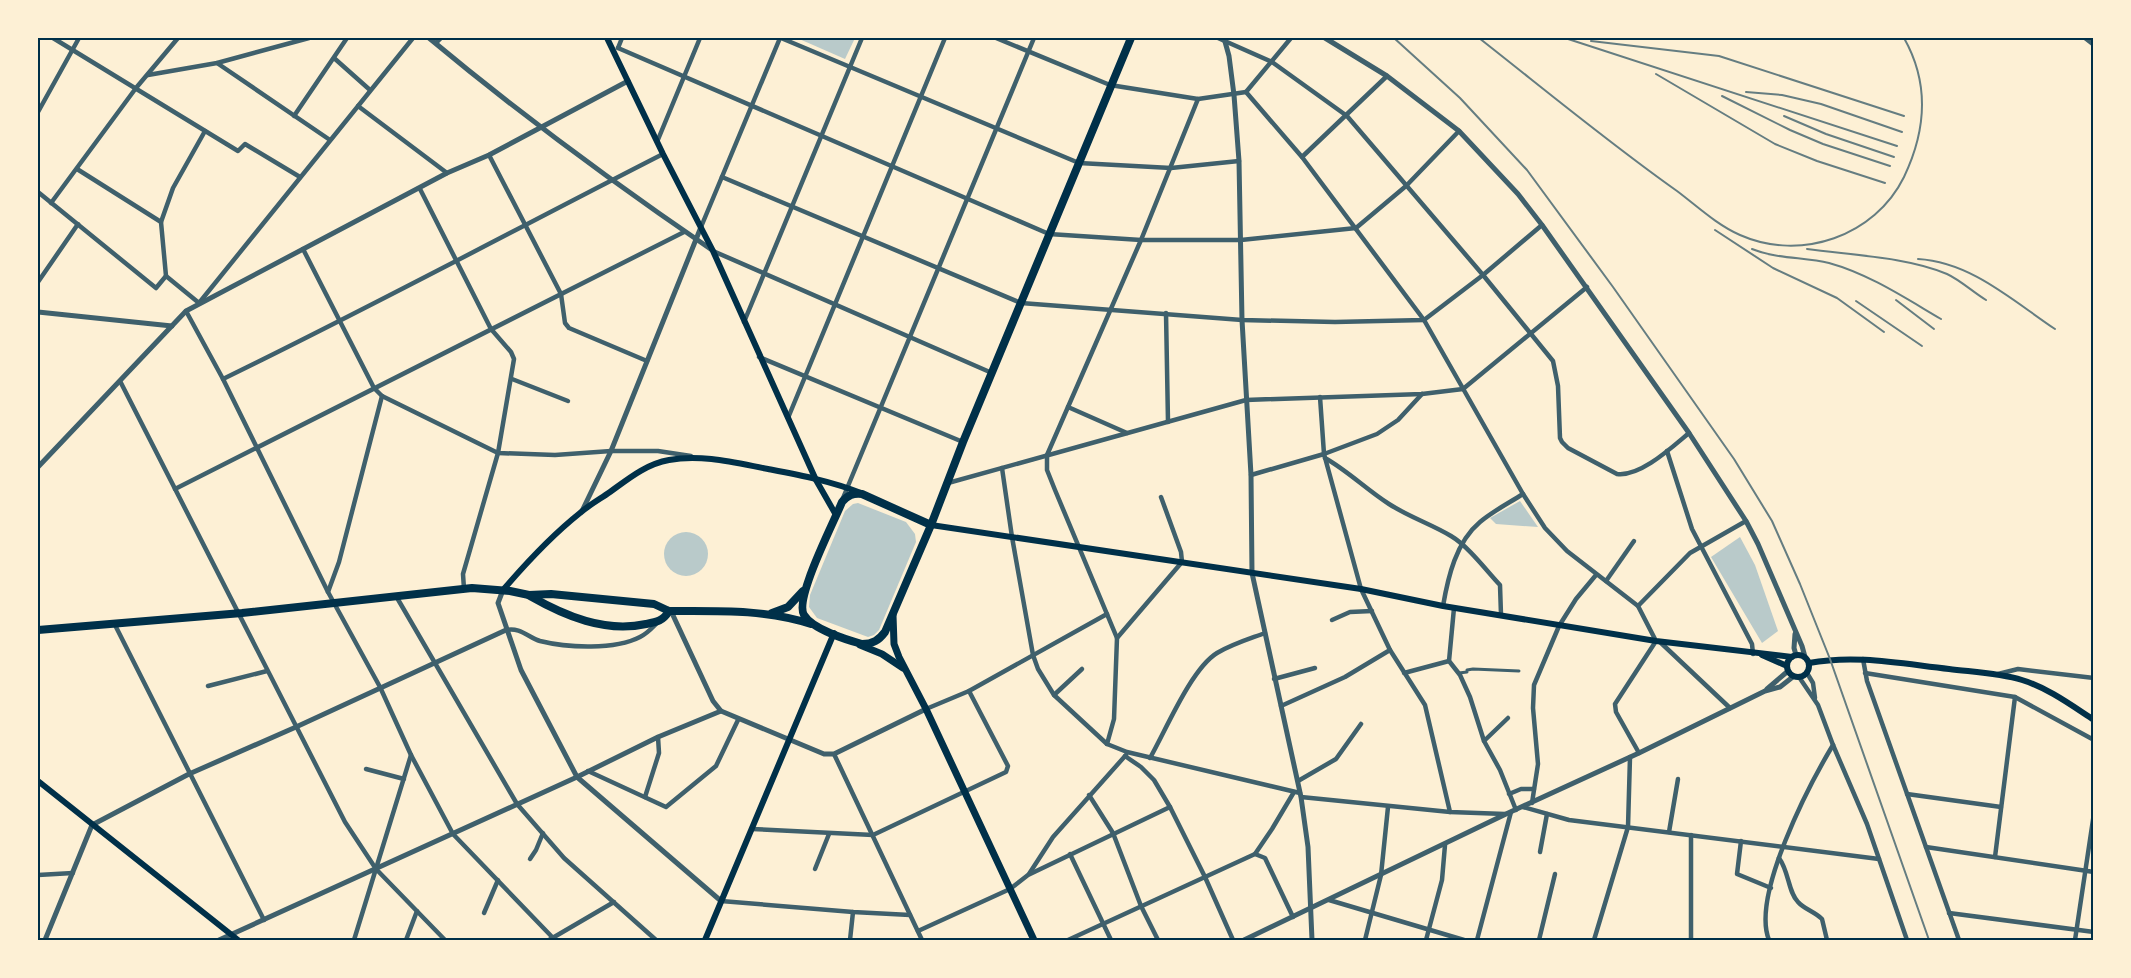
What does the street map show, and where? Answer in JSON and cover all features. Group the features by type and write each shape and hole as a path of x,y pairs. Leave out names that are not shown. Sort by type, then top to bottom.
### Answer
{"highway":[{"path":"38,630 238,613 464,589 503,590 529,595 551,594 654,604 670,611 768,613 815,625 853,642 869,644 881,637 931,525 963,442 1131,38"},
{"path":"815,625 804,616 802,610 805,587 842,501 851,494 862,494 931,525"},
{"path":"768,613 788,607 805,587"},
{"path":"529,595 566,614 614,627 625,628 658,622 670,611"}],"main road":[{"path":"607,38 616,49 628,81 657,142 713,251 816,480 836,515"},
{"path":"503,590 531,558 582,511 651,465 668,460 694,457 729,461 816,480 862,494"},
{"path":"931,525 1361,589 1454,608 1658,641 1762,655 1794,656 1807,660 1863,660 2020,679 2036,685 2094,720"},
{"path":"894,610 894,644 905,670 926,709 1034,940"},
{"path":"705,940 834,633"},
{"path":"853,642 882,654 905,670"},
{"path":"1762,655 1788,668 1796,677 1807,673 1807,660"},
{"path":"1788,668 1794,656"},
{"path":"38,781 238,940"}],"street":[{"path":"53,38 238,151 246,144 300,177"},
{"path":"38,112 79,38"},
{"path":"51,203 136,88 178,38"},
{"path":"148,75 217,63 309,38"},
{"path":"294,116 347,38"},
{"path":"199,303 413,38"},
{"path":"429,38 542,127 713,251 992,373"},
{"path":"436,44 441,38"},
{"path":"622,38 616,49 752,105 1049,234 1142,240 1241,240 1356,228 1406,186 1459,131"},
{"path":"657,142 700,38"},
{"path":"582,511 611,451 780,38 1079,163 1171,168 1239,161"},
{"path":"744,322 862,38"},
{"path":"788,418 945,38"},
{"path":"996,38 1110,85 1198,99 1246,92 1291,38"},
{"path":"842,501 1034,38"},
{"path":"1222,38 1272,62 1347,116 1483,275 1553,361 1558,386 1560,438 1568,448 1617,474 1625,475 1639,470 1689,434"},
{"path":"1222,38 1229,56 1239,161 1242,320 1251,475 1252,573 1298,781 1298,794 1308,848 1312,940"},
{"path":"1325,38 1387,76 1459,131 1518,194 1587,287 1746,521 1807,660"},
{"path":"2085,38 2094,45"},
{"path":"334,58 370,90"},
{"path":"217,63 330,140"},
{"path":"1302,157 1387,76"},
{"path":"38,467 186,311 447,173 489,155 628,81"},
{"path":"1246,92 1302,157 1424,320 1523,494 1545,528 1567,551 1638,606 1658,641 1730,708"},
{"path":"1107,744 1114,719 1117,638 1047,470 1047,455 1142,240 1198,99"},
{"path":"358,106 447,173"},
{"path":"38,192 156,288 166,276 161,222 181,171 205,130"},
{"path":"223,379 340,322 524,224 663,154"},
{"path":"489,155 561,294 565,323 570,328 647,361"},
{"path":"76,169 161,222"},
{"path":"722,177 1021,303 1112,308 1242,320 1335,322 1424,320 1483,275 1542,225"},
{"path":"420,189 491,329 511,352 514,359 498,453 463,574 464,589"},
{"path":"38,282 78,224"},
{"path":"175,489 684,232"},
{"path":"303,249 374,388 382,396 498,453 555,455 611,451 658,451 694,457"},
{"path":"166,276 199,303"},
{"path":"947,483 1246,400 1422,394 1463,389 1587,287"},
{"path":"186,311 223,379 328,592 380,687 411,755 453,834 553,940 614,902"},
{"path":"38,312 172,326"},
{"path":"1166,313 1168,422"},
{"path":"759,357 963,442"},
{"path":"512,379 568,401"},
{"path":"120,381 345,822 376,869 445,940"},
{"path":"1251,475 1324,456 1377,434 1398,420 1422,394"},
{"path":"328,592 339,562 382,396"},
{"path":"1320,397 1324,456 1361,589 1390,650 1425,705 1450,812"},
{"path":"1068,407 1127,433"},
{"path":"1667,451 1692,529 1752,644 1754,654"},
{"path":"1324,456 1387,503 1461,544 1500,585 1501,615"},
{"path":"1002,468 1033,656 1038,669 1054,696 1107,744 1126,754 1154,780 1205,877 1233,940"},
{"path":"1443,606 1450,573 1461,544 1480,522 1523,494"},
{"path":"1117,638 1182,562 1161,497"},
{"path":"1638,606 1690,553 1746,521"},
{"path":"1606,581 1634,541"},
{"path":"1532,804 1538,764 1533,708 1534,685 1558,626 1596,575"},
{"path":"503,590 498,603 521,670 577,777 721,901 910,915"},
{"path":"396,596 517,804 564,858 656,940"},
{"path":"1454,608 1449,661 1459,673 1470,697 1484,741 1500,770 1509,794 1511,812 1478,940"},
{"path":"670,611 713,701 721,711 824,754 834,754 926,709 969,691 1107,614"},
{"path":"1332,620 1350,612 1372,611"},
{"path":"45,940 92,825 189,774 506,630 519,630 537,640 559,645 598,646 631,641 648,633 658,622"},
{"path":"114,623 264,920"},
{"path":"1150,758 1191,681 1201,668 1216,653 1265,633"},
{"path":"1794,656 1795,634"},
{"path":"1639,753 1616,712 1615,704 1658,641"},
{"path":"1281,706 1346,677 1390,650"},
{"path":"1863,660 1865,673 1959,940"},
{"path":"1404,673 1449,661"},
{"path":"1274,679 1315,668"},
{"path":"1765,691 1788,668"},
{"path":"1054,696 1082,669"},
{"path":"1459,673 1473,669 1519,671"},
{"path":"1996,675 2018,669 2094,678"},
{"path":"208,686 267,671"},
{"path":"1807,673 1813,683 1815,698 1833,745 1867,824 1907,940"},
{"path":"1865,673 2015,697 2094,740"},
{"path":"1244,940 1511,812 1630,758 1765,691 1780,687 1796,677 1815,698"},
{"path":"752,829 873,835 1002,775 1008,766 969,691"},
{"path":"1995,857 2015,697"},
{"path":"221,940 577,777 658,737 721,711"},
{"path":"1484,741 1508,718"},
{"path":"588,771 666,807 700,777 712,771 738,720"},
{"path":"1298,781 1336,759 1361,724"},
{"path":"645,798 659,753 658,737"},
{"path":"1769,940 1765,911 1782,846 1819,767 1833,745"},
{"path":"834,754 922,940"},
{"path":"1126,754 1298,794 1388,807 1450,812 1511,812"},
{"path":"1028,875 1053,837 1126,754"},
{"path":"354,940 411,755"},
{"path":"1594,940 1628,827 1630,758"},
{"path":"366,769 404,779"},
{"path":"1669,832 1678,778"},
{"path":"1509,794 1521,789 1534,789"},
{"path":"1068,940 1255,854 1298,794"},
{"path":"1907,794 2001,807"},
{"path":"1089,795 1113,833 1141,906 1158,940"},
{"path":"918,931 1010,889 1028,875 1170,807"},
{"path":"1365,940 1381,875 1388,807"},
{"path":"1523,807 1569,820 1879,860"},
{"path":"1540,852 1546,814"},
{"path":"2075,940 2093,814"},
{"path":"530,859 543,833"},
{"path":"815,869 829,834"},
{"path":"1691,835 1691,940"},
{"path":"1741,841 1737,874 1771,888"},
{"path":"1426,940 1442,880 1445,845"},
{"path":"1926,847 2094,872"},
{"path":"1070,854 1111,940"},
{"path":"1255,854 1265,858 1293,917"},
{"path":"1779,858 1786,867 1797,902 1822,919 1827,940"},
{"path":"38,874 73,873"},
{"path":"1539,940 1555,874"},
{"path":"484,913 498,880"},
{"path":"1329,900 1464,940"},
{"path":"406,940 417,911"},
{"path":"850,940 853,912"},
{"path":"1949,913 2094,932"}],"shaded area":[{"path":"797,38 855,38 845,59"},
{"path":"1520,501 1538,527 1496,524 1490,518"},
{"path":"858,503 906,522 915,534 916,542 879,630 868,637 817,618 809,607 810,595 845,511"},
{"path":"686,532 701,539 708,554 701,569 686,576 671,569 664,554 671,539"},
{"path":"1740,537 1755,565 1778,631 1762,643 1711,557"}],"railway":[{"path":"1394,38 1460,98 1527,170 1734,459 1772,521 1830,659 1929,940"},
{"path":"1479,38 1715,221 1740,235 1763,243 1787,246 1811,244 1834,238 1855,228 1875,215 1891,198 1904,177 1917,142 1922,108 1918,73 1904,38"},
{"path":"1565,38 1897,146"},
{"path":"1591,41 1719,56 1904,116"},
{"path":"1656,74 1775,144 1817,161 1885,183"},
{"path":"1746,92 1782,95 1821,104 1902,132"},
{"path":"1722,96 1823,144 1890,166"},
{"path":"1784,116 1826,134 1894,157"},
{"path":"1715,230 1773,268 1837,298 1884,332"},
{"path":"1752,249 1771,255 1829,263 1858,273 1941,319"},
{"path":"1807,249 1879,257 1932,268 1947,274 1986,300"},
{"path":"1918,259 1956,267 1974,275 2055,329"},
{"path":"1896,300 1934,329"},
{"path":"1856,301 1922,346"}]}
